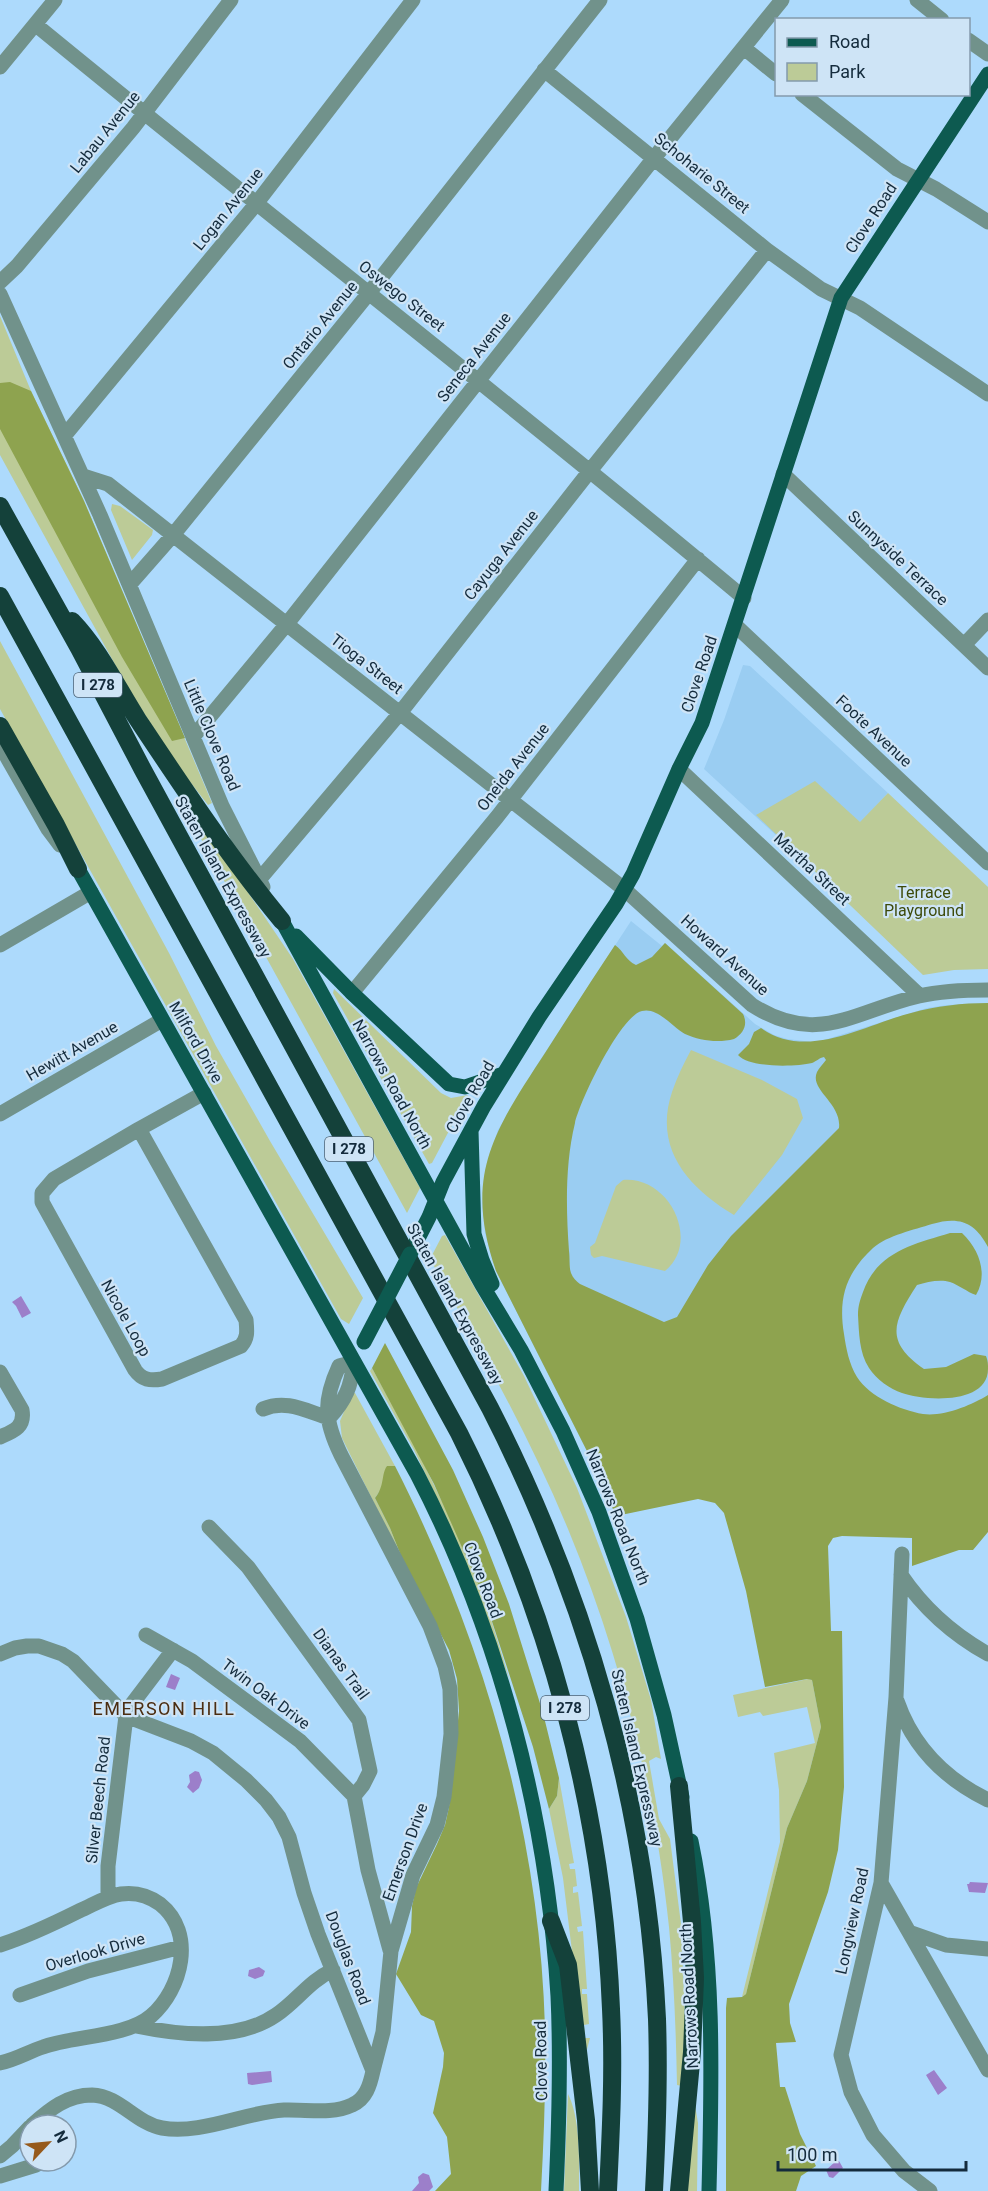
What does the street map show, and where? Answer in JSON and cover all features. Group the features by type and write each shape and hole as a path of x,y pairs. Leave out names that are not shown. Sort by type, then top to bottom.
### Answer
{"highway":[{"name":"Staten Island Expressway","path":"0,506 490,1408 521,1470 557,1553 588,1639 607,1706 641,1863 649,1922 657,2019 658,2104 654,2191"},
{"name":"I 278","path":"0,596 459,1433 494,1507 521,1573 562,1698 581,1775 596,1857 607,1947 611,2008 612,2098 608,2191"},
{"path":"52,600 88,638 131,709 230,856 282,921"},
{"path":"0,726 78,869"},
{"path":"679,2191 692,2043 695,1978 680,1786"},
{"path":"551,1921 568,1965 586,2120 590,2191"}],"main road":[{"name":"Clove Road","path":"556,2191 560,2062 557,1993 551,1921 538,1834 524,1767 485,1636 452,1548 432,1505 354,1362 429,1217 471,1128 503,1074 624,889 702,723 841,298 988,74"},
{"name":"Milford Drive","path":"78,869 354,1362"},
{"name":"Little Clove Road","path":"282,921 352,993 449,1084 461,1088 503,1074"},
{"name":"Narrows Road North","path":"282,921 482,1285 521,1350 563,1431 615,1554 651,1662 680,1786 699,1887 707,1971 712,2064 709,2191"},
{"path":"471,1128 472,1209 476,1242 486,1271 521,1350"}],"street":[{"path":"0,67 55,0"},
{"name":"Labau Avenue","path":"0,282 17,266 144,114 231,0"},
{"name":"Logan Avenue","path":"65,435 256,204 413,0"},
{"name":"Ontario Avenue","path":"130,584 173,535 369,293 600,0"},
{"name":"Seneca Avenue","path":"193,737 286,625 654,158 782,0"},
{"path":"917,0 940,18"},
{"name":"Oswego Street","path":"36,25 256,204 479,380 744,598"},
{"path":"970,41 988,54"},
{"path":"744,48 775,72"},
{"name":"Schoharie Street","path":"544,70 767,249 821,289 860,308 988,394"},
{"path":"805,96 897,169 988,222"},
{"name":"Cayuga Avenue","path":"259,880 400,713 767,249"},
{"name":"Little Clove Road","path":"0,294 83,476 230,822 282,921"},
{"name":"Sunnyside Terrace","path":"783,474 988,668"},
{"name":"Tioga Street","path":"83,476 108,484 624,889"},
{"name":"Oneida Avenue","path":"352,993 510,800 698,559"},
{"path":"964,645 988,620"},
{"name":"Foote Avenue","path":"735,625 988,863"},
{"name":"Milford Drive","path":"0,745 48,829 78,869"},
{"name":"Martha Street","path":"679,769 920,996"},
{"name":"Howard Avenue","path":"624,889 752,1005 781,1021 796,1025 829,1024 920,996 988,990"},
{"path":"0,945 91,892"},
{"name":"Hewitt Avenue","path":"0,1114 162,1020"},
{"name":"Nicole Loop","path":"139,1129 246,1320 248,1332 241,1346 162,1379 153,1380 143,1378 135,1371 42,1202 42,1193 54,1179 139,1129 204,1093"},
{"path":"263,1409 275,1404 285,1404 329,1418 338,1408 351,1385 354,1362"},
{"path":"0,1372 22,1410 23,1417 15,1431 0,1437"},
{"name":"Emerson Drive","path":"329,1418 331,1431 338,1448 430,1626 445,1666 450,1689 451,1734 444,1797 437,1825 413,1875 391,1951 383,2032 373,2072"},
{"name":"Dianas Trail","path":"209,1527 248,1567 359,1720 370,1771 354,1796"},
{"name":"Longview Road","path":"902,1554 896,1697 881,1883 841,2055 851,2092 873,2135 904,2171 930,2191"},
{"path":"901,1575 927,1609 947,1628 988,1654"},
{"name":"Twin Oak Drive","path":"146,1635 173,1650 235,1692 300,1741 354,1796"},
{"name":"Douglas Road","path":"0,1654 27,1646 39,1646 62,1654 73,1661 126,1716 191,1741 213,1753 266,1800 279,1817 289,1838 304,1893 373,2072"},
{"name":"Silver Beech Road","path":"108,1897 108,1866 126,1716 132,1704 173,1650"},
{"path":"896,1697 909,1730 936,1765 969,1790 988,1800"},
{"path":"354,1796 368,1870 391,1951"},
{"path":"881,1883 988,2070"},
{"path":"0,1945 23,1938 108,1897 133,1893 157,1901 166,1909 175,1921 181,1947 177,1976 170,1992 150,2017 136,2026 43,2047 27,2055 0,2063"},
{"path":"909,1932 945,1946 988,1949"},
{"name":"Overlook Drive","path":"20,1995 88,1971 181,1947"},
{"path":"136,2026 201,2033 244,2029 264,2023 275,2016 320,1976 333,1970"},
{"path":"46,2113 58,2103 69,2098 91,2095 110,2098 144,2122 164,2128 205,2126 283,2110 323,2112 351,2106 365,2095 373,2072"},
{"path":"0,2156 18,2140"},
{"path":"0,2176 18,2170"}],"shaded area":[{"path":"743,665 750,666 888,793 815,871 704,769"},
{"path":"631,921 662,946 665,943 755,1024 774,1035 787,1039 813,1042 927,1008 988,1003 988,1429 616,1516 592,1461 496,1271 485,1233 482,1203 486,1168 498,1130 535,1068"},
{"path":"21,1296 31,1313 22,1318 12,1302"},
{"path":"171,1674 180,1678 175,1690 166,1687"},
{"path":"195,1771 199,1772 202,1780 199,1788 193,1793 187,1787 190,1782 189,1775"},
{"path":"970,1882 988,1883 985,1893 969,1892 967,1884"},
{"path":"259,1967 265,1971 263,1976 255,1979 248,1976 249,1970"},
{"path":"934,2070 947,2088 938,2095 926,2075"},
{"path":"271,2071 272,2082 248,2084 247,2073"},
{"path":"839,2161 843,2168 833,2178 829,2177 826,2170"},
{"path":"423,2173 429,2175 433,2187 429,2191 412,2191 419,2183 418,2177"}],"green space":[{"path":"0,316 31,391 84,501 212,803 208,805 180,769 129,690 0,455"},
{"path":"10,382 31,391 84,501 185,738 172,741 122,657 0,429 0,383"},
{"path":"112,504 120,506 153,530 152,535 132,560 111,510"},
{"path":"0,641 169,953 216,1046 363,1298 349,1324 341,1319 0,709"},
{"name":"Terrace Playground","path":"815,781 860,822 888,793 988,887 988,969 954,970 923,975 756,815"},
{"path":"189,805 293,959 420,1188 407,1213 184,808"},
{"path":"665,943 743,1014 744,1028 734,1039 709,1041 685,1034 654,1012 642,1011 633,1016 612,1043 578,1112 569,1154 567,1203 570,1268 575,1279 580,1284 664,1322 677,1317 708,1265 731,1236 839,1128 836,1111 817,1085 817,1072 826,1060 824,1057 812,1063 795,1065 752,1062 738,1055 749,1044 754,1032 761,1028 779,1037 797,1041 816,1041 855,1032 920,1011 949,1005 988,1003 988,1247 978,1232 958,1221 942,1222 901,1233 879,1243 864,1257 850,1277 843,1298 842,1321 854,1372 870,1391 886,1402 923,1414 939,1414 974,1403 988,1395 988,1532 973,1550 959,1550 912,1566 912,1538 842,1536 833,1538 828,1546 831,1631 842,1631 844,1787 838,1850 828,1892 789,2004 790,2023 796,2042 776,2043 780,2087 785,2087 800,2134 816,2166 801,2176 796,2191 726,2191 726,2008 727,1998 742,1997 746,1994 787,1828 807,1781 821,1727 812,1680 765,1687 746,1591 724,1513 715,1503 698,1499 616,1516 592,1461 496,1271 487,1237 483,1207 484,1180 489,1155 498,1131 511,1106 615,945 629,961 636,965 652,957"},
{"path":"334,989 441,1093 451,1098 468,1095 432,1163 429,1164 333,993"},
{"path":"691,1050 762,1080 797,1099 803,1118 782,1155 734,1215 703,1192 690,1179 679,1165 671,1149 667,1131 667,1113 674,1086"},
{"path":"623,1180 640,1182 654,1188 666,1199 675,1213 680,1228 680,1244 675,1259 665,1271 602,1256 594,1258 591,1255 590,1247 595,1243 616,1186"},
{"path":"950,1233 962,1233 978,1255 982,1271 980,1287 976,1295 946,1281 917,1285 898,1320 898,1340 911,1359 924,1369 946,1367 974,1354 986,1356 988,1369 985,1381 978,1389 967,1395 953,1398 912,1396 888,1386 869,1368 860,1342 859,1303 869,1278 887,1259 910,1246"},
{"path":"445,1235 524,1376 577,1488 626,1617 651,1700 661,1759 656,1757 649,1761 659,1819 670,1839 681,1924 685,2019 682,2086 677,2085 672,1967 663,1876 655,1825 633,1724 604,1625 553,1494 503,1392 430,1259 442,1236"},
{"path":"385,1343 453,1470 483,1537 509,1604 543,1713 559,1778 557,1796 549,1809 533,1747 484,1597 434,1484 372,1368"},
{"path":"372,1368 416,1448 452,1522 484,1597 510,1681 445,1515 414,1450 370,1371"},
{"path":"352,1393 355,1393 395,1466 387,1466 383,1486 375,1498 405,1566 342,1438 340,1421"},
{"path":"387,1466 395,1466 427,1532 455,1599 480,1668 519,1810 532,1882 541,1955 545,2048 541,2191 435,2191 451,2174 447,2137 433,2113 444,2053 434,2021 421,2015 396,1974 411,1932 412,1906 416,1888 445,1825 449,1807 459,1711 457,1679 449,1650 405,1566 375,1498"},
{"path":"812,1680 821,1727 807,1781 787,1828 746,1994 742,1997 780,1842 779,1790 774,1753 815,1743 807,1707 763,1716 760,1712 738,1717 733,1695"},
{"path":"559,1778 574,1863 569,1864 570,1869 575,1869 577,1886 573,1887 573,1893 578,1892 582,1926 577,1927 578,1932 583,1931 587,1989 582,1989 582,1994 587,1994 589,2024 584,2025 585,2038 590,2038 585,2057 563,1878 549,1809 557,1796"},
{"path":"568,2094 577,2128 579,2191 564,2191"},
{"path":"695,2105 698,2123 697,2191 687,2191"}],"district":[{"name":"EMERSON HILL","path":"164,1708"}]}
